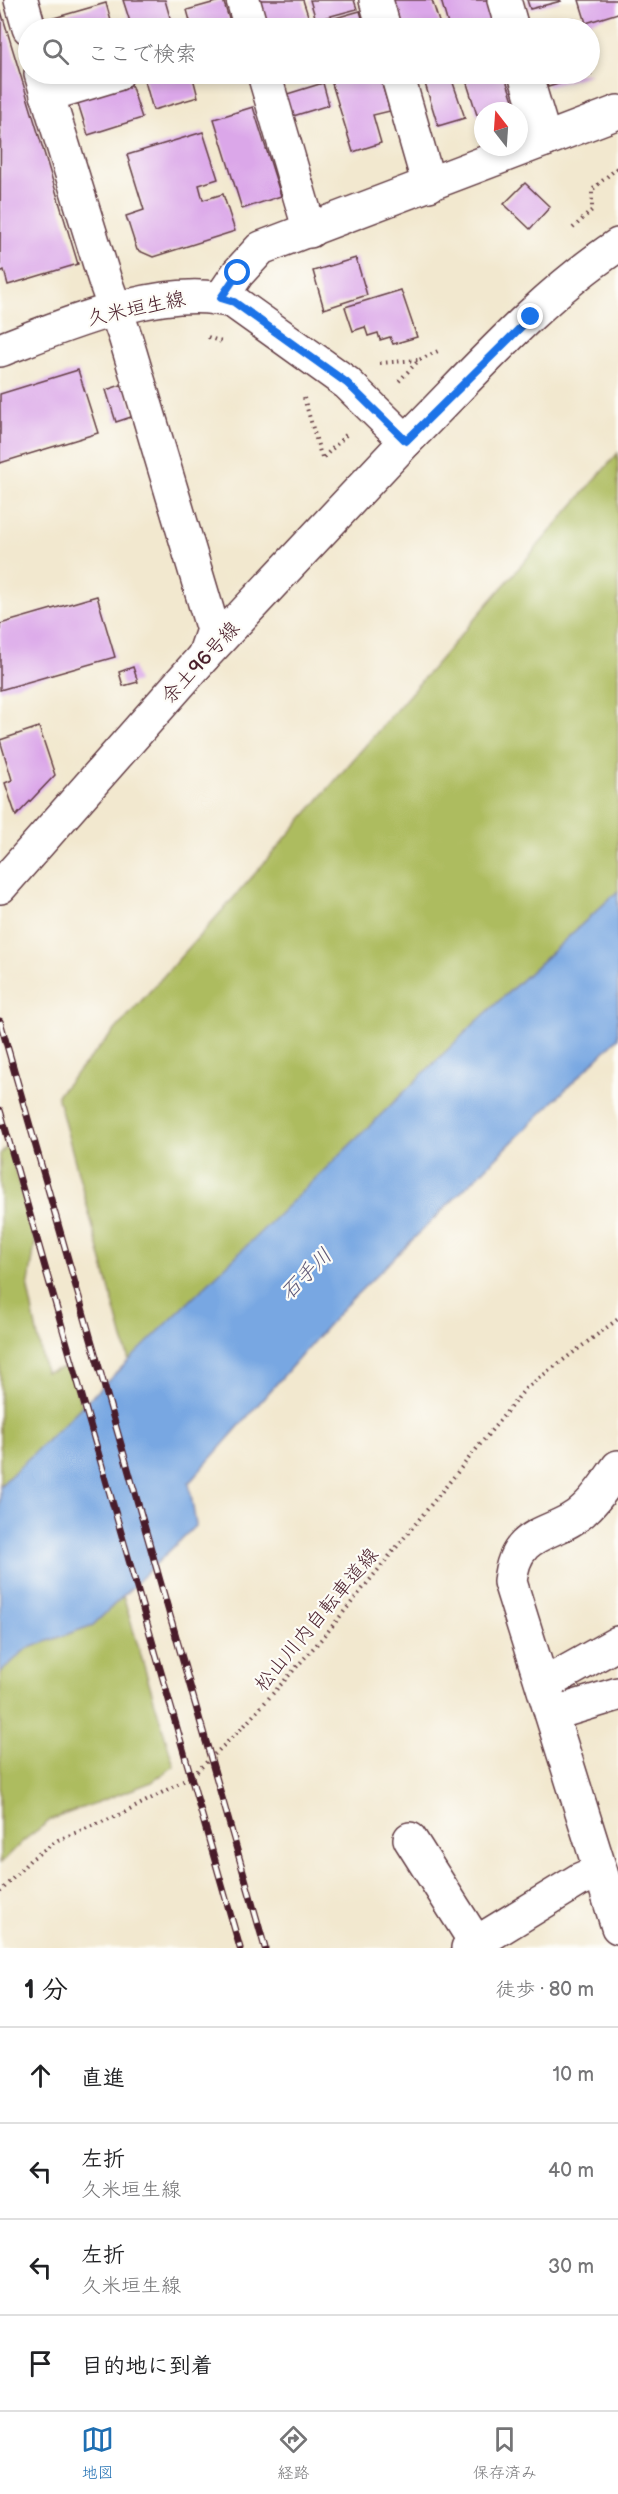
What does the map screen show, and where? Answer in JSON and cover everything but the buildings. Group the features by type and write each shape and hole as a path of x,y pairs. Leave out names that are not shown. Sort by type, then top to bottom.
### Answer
{"street":[{"path":"21,0 26,18"},
{"path":"243,0 248,18"},
{"path":"376,0 381,18"},
{"path":"504,0 509,18"},
{"path":"44,84 125,336 213,630 204,656"},
{"path":"267,84 310,231"},
{"path":"400,84 429,184"},
{"path":"528,84 545,140"},
{"path":"221,298 238,273 261,248 618,112"},
{"path":"406,441 531,317 595,261 618,246"},
{"name":"久米垣生線","path":"0,350 115,309 189,296 221,298 234,302 347,383 406,441"},
{"name":"余土96号線","path":"0,887 204,656 406,441"},
{"path":"618,1467 585,1510 542,1532 522,1548 511,1565 510,1582 548,1700 605,1861 618,1927"},
{"path":"548,1700 618,1643"},
{"path":"548,1700 618,1694"},
{"path":"410,1839 472,1946 579,1880 605,1861"}],"path":[{"path":"206,337 227,344"},
{"path":"303,397 322,459"},
{"name":"松山川内自転車道線","path":"0,1892 30,1860 58,1840 124,1814 191,1777 244,1726 325,1635 526,1388 618,1319"}],"green space":[{"path":"618,453 618,891 473,1025 129,1361 57,1095 245,885"},
{"path":"8,1146 35,1243 28,1289 45,1372 69,1367 82,1406 0,1486 0,1154"},
{"path":"123,1596 174,1766 152,1782 52,1819 23,1841 0,1864 0,1673 26,1649 93,1625"}],"water":[{"name":"石手川","path":"618,891 618,1038 344,1307 189,1483 196,1525 93,1625 26,1649 0,1673 0,1486 473,1025"}],"railway":[{"path":"0,1021 265,1948"},
{"path":"0,1110 240,1948"}],"route":[{"path":"238,273 221,298 234,302 347,383 406,441 531,317"}]}
